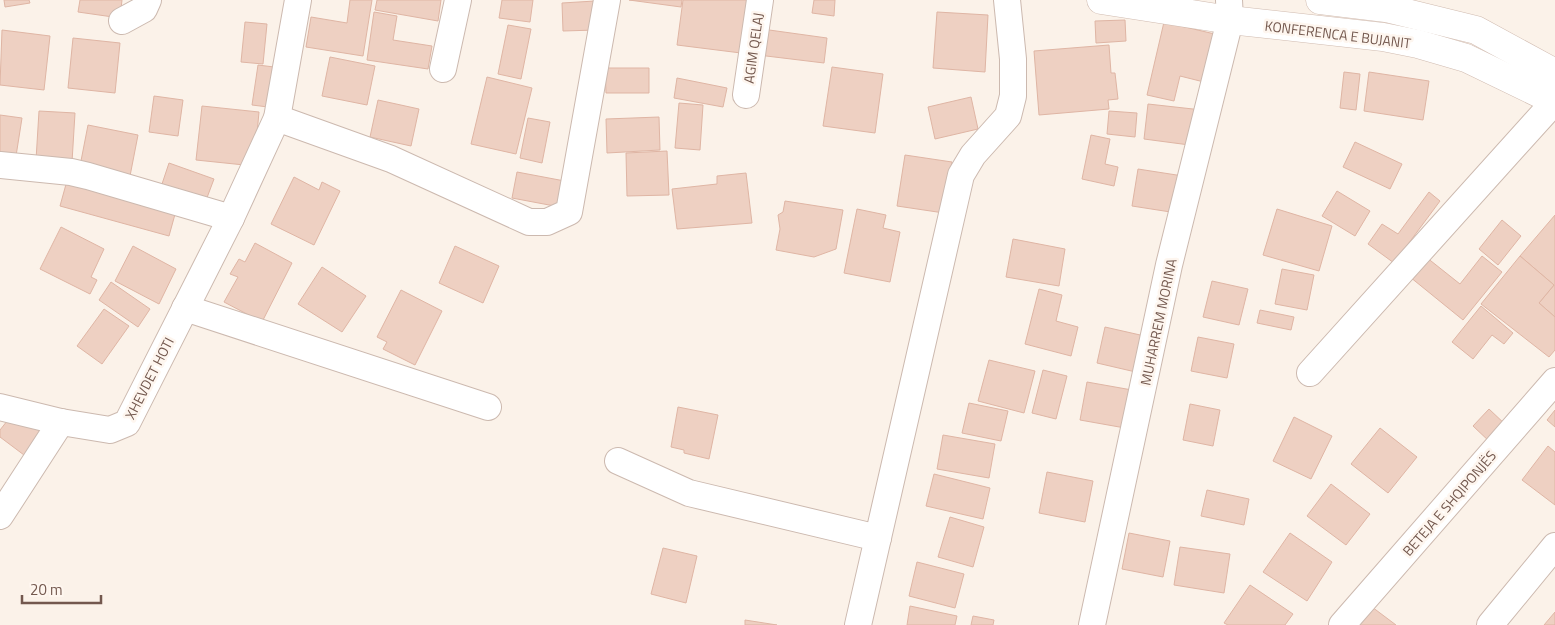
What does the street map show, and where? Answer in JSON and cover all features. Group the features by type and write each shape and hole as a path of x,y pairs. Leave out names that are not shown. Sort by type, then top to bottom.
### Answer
{"main road":[{"path":"1100,0 1230,10"},
{"name":"KONFERENCA E BUJANIT","path":"1320,0 1386,8 1476,30 1555,73"},
{"name":"KONFERENCA E BUJANIT","path":"1230,10 1418,44 1466,58 1555,101"}],"street":[{"path":"122,21 144,9 148,0"},
{"name":"XHEVDET HOTI","path":"0,408 60,422 110,430 127,423 231,218 276,118 298,0"},
{"path":"443,70 458,0"},
{"path":"276,118 391,159 528,222 548,222 569,212 607,0"},
{"name":"AGIM QELAJ","path":"746,96 760,0"},
{"path":"858,625 962,176 973,155 1008,116 1012,96 1012,59 1007,0"},
{"name":"MUHARREM MORINA","path":"1092,625 1169,266 1230,10"},
{"path":"1310,374 1555,101"},
{"path":"0,165 71,172 231,218"},
{"path":"185,308 488,407"},
{"name":"BETEJA E SHQIPONJËS","path":"1342,625 1555,381"},
{"path":"0,516 60,422"},
{"path":"618,461 689,493 878,538"},
{"path":"1490,625 1555,546"}],"building":[{"path":"4,0 29,0 30,3 5,7"},
{"path":"80,0 122,0 120,18 78,12"},
{"path":"350,0 372,0 363,56 306,47 311,17 347,23"},
{"path":"377,0 441,0 438,21 375,10"},
{"path":"502,0 533,0 530,22 499,18"},
{"path":"629,0 682,0 681,7"},
{"path":"683,0 756,0 749,54 677,45"},
{"path":"814,0 835,0 834,16 812,13"},
{"path":"595,1 596,30 563,31 562,3"},
{"path":"374,12 397,16 393,40 432,46 428,69 367,60"},
{"path":"937,12 988,15 985,72 933,68"},
{"path":"1125,20 1126,41 1096,43 1095,21"},
{"path":"245,22 267,24 263,64 241,62"},
{"path":"1164,22 1223,36 1212,84 1180,76 1174,101 1147,95"},
{"path":"508,25 531,29 521,79 498,74"},
{"path":"762,29 827,38 824,63 758,55"},
{"path":"2,30 50,36 44,90 0,85"},
{"path":"73,38 120,43 115,93 68,88"},
{"path":"1109,45 1111,73 1115,73 1118,99 1108,100 1109,109 1039,115 1034,51"},
{"path":"330,57 375,66 367,105 322,96"},
{"path":"258,65 282,68 276,108 252,105"},
{"path":"832,67 883,74 875,133 823,126"},
{"path":"605,68 649,68 649,93 606,93"},
{"path":"1344,72 1360,74 1356,110 1340,108"},
{"path":"1369,72 1429,81 1423,120 1364,111"},
{"path":"487,77 532,88 516,154 471,144"},
{"path":"677,78 727,88 723,107 674,98"},
{"path":"154,96 183,100 178,136 149,132"},
{"path":"971,97 978,129 935,139 928,107"},
{"path":"378,100 419,109 411,146 370,137"},
{"path":"679,103 703,105 700,150 675,148"},
{"path":"1148,104 1202,110 1197,146 1144,139"},
{"path":"202,106 259,112 254,166 196,160"},
{"path":"39,111 75,113 72,162 36,160"},
{"path":"1109,111 1137,113 1135,137 1107,134"},
{"path":"0,115 22,118 16,156 0,154"},
{"path":"659,117 660,150 607,153 606,119"},
{"path":"528,118 550,122 542,163 520,158"},
{"path":"88,125 138,135 130,176 80,166"},
{"path":"1091,135 1110,139 1105,164 1118,167 1114,186 1082,179"},
{"path":"1355,142 1402,164 1390,189 1343,167"},
{"path":"667,151 669,195 627,196 626,153"},
{"path":"905,155 952,162 944,213 897,206"},
{"path":"169,163 214,179 205,203 161,187"},
{"path":"1138,169 1183,176 1177,213 1132,206"},
{"path":"517,172 570,182 565,208 512,198"},
{"path":"746,173 752,223 677,229 672,189 717,184 717,176"},
{"path":"68,177 177,207 169,236 60,206"},
{"path":"294,177 319,190 322,182 340,191 314,245 271,224"},
{"path":"1337,191 1370,211 1355,236 1322,216"},
{"path":"1429,192 1440,201 1394,263 1368,244 1382,224 1398,234"},
{"path":"785,201 843,210 836,249 814,257 776,250 780,229 778,215 783,212"},
{"path":"857,209 886,215 883,228 900,232 890,282 844,273"},
{"path":"1277,209 1332,226 1319,271 1263,255"},
{"path":"1555,215 1555,317 1539,303 1554,285 1520,256"},
{"path":"1502,220 1521,236 1498,265 1479,249"},
{"path":"61,227 104,249 91,277 97,280 90,294 40,269"},
{"path":"1013,239 1065,249 1059,286 1006,277"},
{"path":"255,243 292,263 262,322 224,302 238,277 230,274 239,259 245,262"},
{"path":"133,246 176,269 159,304 115,281"},
{"path":"455,246 499,266 483,303 439,283"},
{"path":"1482,256 1502,272 1463,320 1410,277 1426,257 1460,284"},
{"path":"1520,256 1554,285 1539,303 1555,317 1555,350 1549,357 1481,304"},
{"path":"322,267 366,296 342,332 298,304"},
{"path":"1282,269 1314,275 1307,310 1275,304"},
{"path":"1212,281 1248,289 1239,325 1203,317"},
{"path":"111,282 150,309 138,327 99,300"},
{"path":"1039,289 1062,295 1056,321 1078,327 1071,356 1025,344"},
{"path":"401,290 442,311 415,365 383,349 387,342 377,337"},
{"path":"1481,306 1513,333 1504,344 1492,335 1473,359 1452,342"},
{"path":"104,309 129,326 102,364 77,346"},
{"path":"1260,310 1294,317 1291,330 1257,323"},
{"path":"1105,327 1149,337 1140,373 1097,363"},
{"path":"1198,337 1234,344 1227,378 1191,371"},
{"path":"989,360 1035,371 1024,413 978,401"},
{"path":"1043,370 1067,376 1056,419 1032,413"},
{"path":"1087,382 1132,390 1125,428 1080,420"},
{"path":"969,403 1008,411 1001,441 962,433"},
{"path":"1190,404 1220,410 1213,446 1183,440"},
{"path":"678,407 718,415 709,459 684,453 684,450 671,447"},
{"path":"1489,409 1507,426 1491,443 1473,426"},
{"path":"1555,410 1555,427 1547,420"},
{"path":"11,416 25,416 47,433 28,458 0,437 0,430"},
{"path":"1294,417 1332,436 1311,479 1273,461"},
{"path":"1380,428 1417,457 1388,493 1351,464"},
{"path":"943,435 995,444 989,478 937,469"},
{"path":"1548,446 1555,452 1555,505 1522,480"},
{"path":"1047,472 1093,481 1085,522 1039,513"},
{"path":"934,474 990,488 983,519 926,506"},
{"path":"1331,484 1370,514 1346,545 1307,516"},
{"path":"1207,490 1249,499 1244,525 1201,516"},
{"path":"950,517 984,527 973,567 938,557"},
{"path":"1129,533 1170,541 1163,577 1122,569"},
{"path":"1290,533 1332,562 1307,601 1263,572"},
{"path":"1180,547 1230,554 1224,593 1174,585"},
{"path":"663,548 697,556 686,603 651,594"},
{"path":"917,562 964,574 955,608 909,596"},
{"path":"1250,585 1293,614 1285,625 1228,625 1224,623"},
{"path":"1368,604 1396,625 1352,625"},
{"path":"910,606 957,616 955,625 907,625"},
{"path":"1555,612 1555,625 1544,625"},
{"path":"973,616 994,620 993,625 971,625"},
{"path":"745,620 777,625 745,625"}]}
